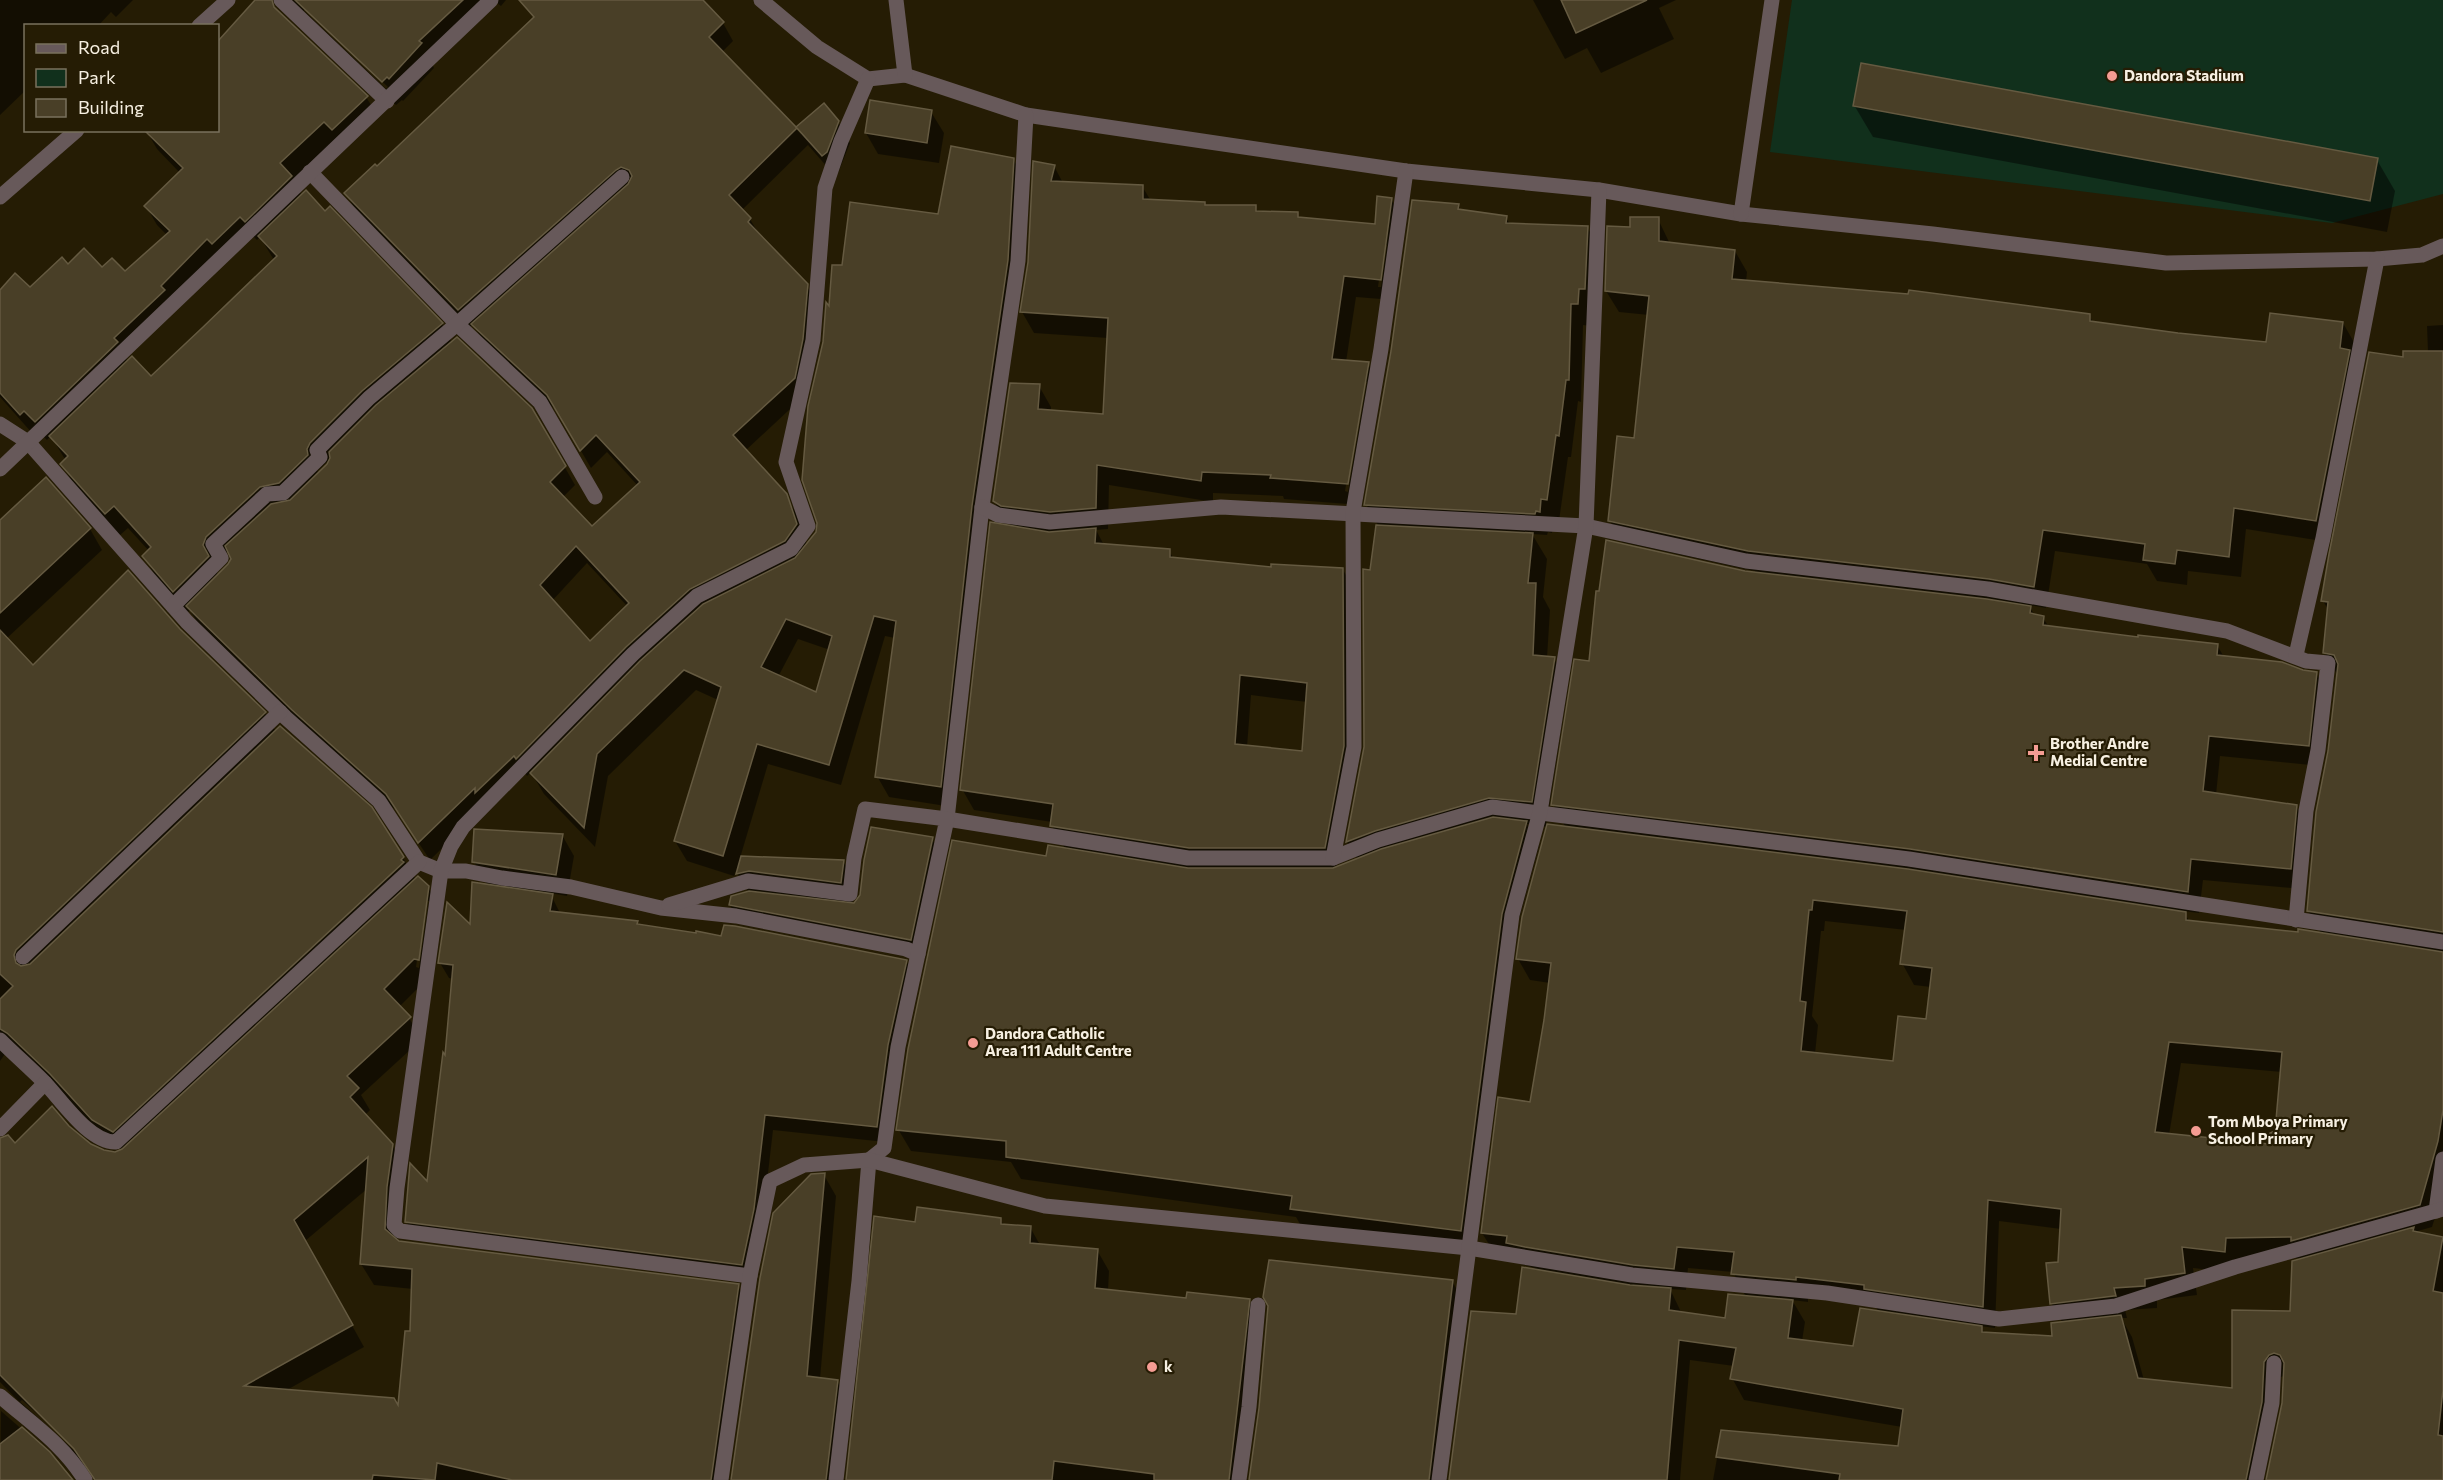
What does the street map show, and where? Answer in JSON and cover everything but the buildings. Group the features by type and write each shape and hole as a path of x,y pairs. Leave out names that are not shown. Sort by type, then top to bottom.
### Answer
{"street":[{"path":"201,24 228,0"},
{"path":"281,0 387,101"},
{"path":"0,469 491,0"},
{"path":"761,0 817,47 868,79 905,75 1026,115 1406,171 1599,190 1741,214 1933,234 2166,263 2377,259 2422,255 2443,246"},
{"path":"896,0 905,75"},
{"path":"1741,214 1772,0"},
{"path":"750,1276 400,1231 394,1225 397,1188 441,871 451,846 463,827 633,654 697,596 791,549 808,526 786,462 813,340 825,188 841,141 868,79"},
{"path":"836,1480 859,1281 869,1160 884,1148 898,1047 947,819 982,507 1018,261 1026,115"},
{"path":"0,197 75,132"},
{"path":"1333,858 1354,747 1353,512 1381,349 1406,171"},
{"path":"310,172 457,324 540,402 595,497"},
{"path":"173,606 221,558 213,544 267,494 283,493 320,458 317,450 369,398 457,324 622,177"},
{"path":"1438,1480 1512,915 1540,812 1586,526 1599,190"},
{"path":"2296,655 2323,538 2377,259"},
{"path":"0,424 28,442 173,606 280,712 379,801 419,862 441,871 466,871 571,888 661,908 736,916 906,949 918,954"},
{"path":"982,507 998,515 1050,522 1221,507 1353,512 1421,518 1586,526 1746,561 1988,589 2227,631 2296,655 2306,661 2328,663 2318,750 2306,811 2296,920"},
{"path":"23,957 280,712"},
{"path":"661,908 748,881 850,894 854,858 865,809 947,819 1188,858 1333,858 1378,840 1491,807 1909,859 2443,942"},
{"path":"0,1040 45,1083 72,1114 107,1143 116,1142 419,862"},
{"path":"0,1129 45,1083"},
{"path":"721,1480 750,1276 770,1181 804,1166 869,1160 1045,1206 1469,1248 1632,1275 1827,1293 1999,1319 2116,1306 2235,1267 2440,1210 2443,1159"},
{"path":"1239,1480 1249,1407 1258,1305"},
{"path":"2256,1480 2272,1402 2274,1363"},
{"path":"0,1396 73,1460 85,1480"}],"green space":[{"name":"Dandora Stadium","path":"1792,0 2443,0 2443,194 2332,223 1770,152"}],"place":[{"name":"Dandora Stadium","path":"2112,76"},
{"name":"Brother Andre Medial Centre","path":"2036,753"},
{"name":"Dandora Catholic Area 111 Adult Centre","path":"973,1043"},
{"name":"Tom Mboya Primary School Primary","path":"2196,1131"},
{"name":"k","path":"1152,1367"}]}
